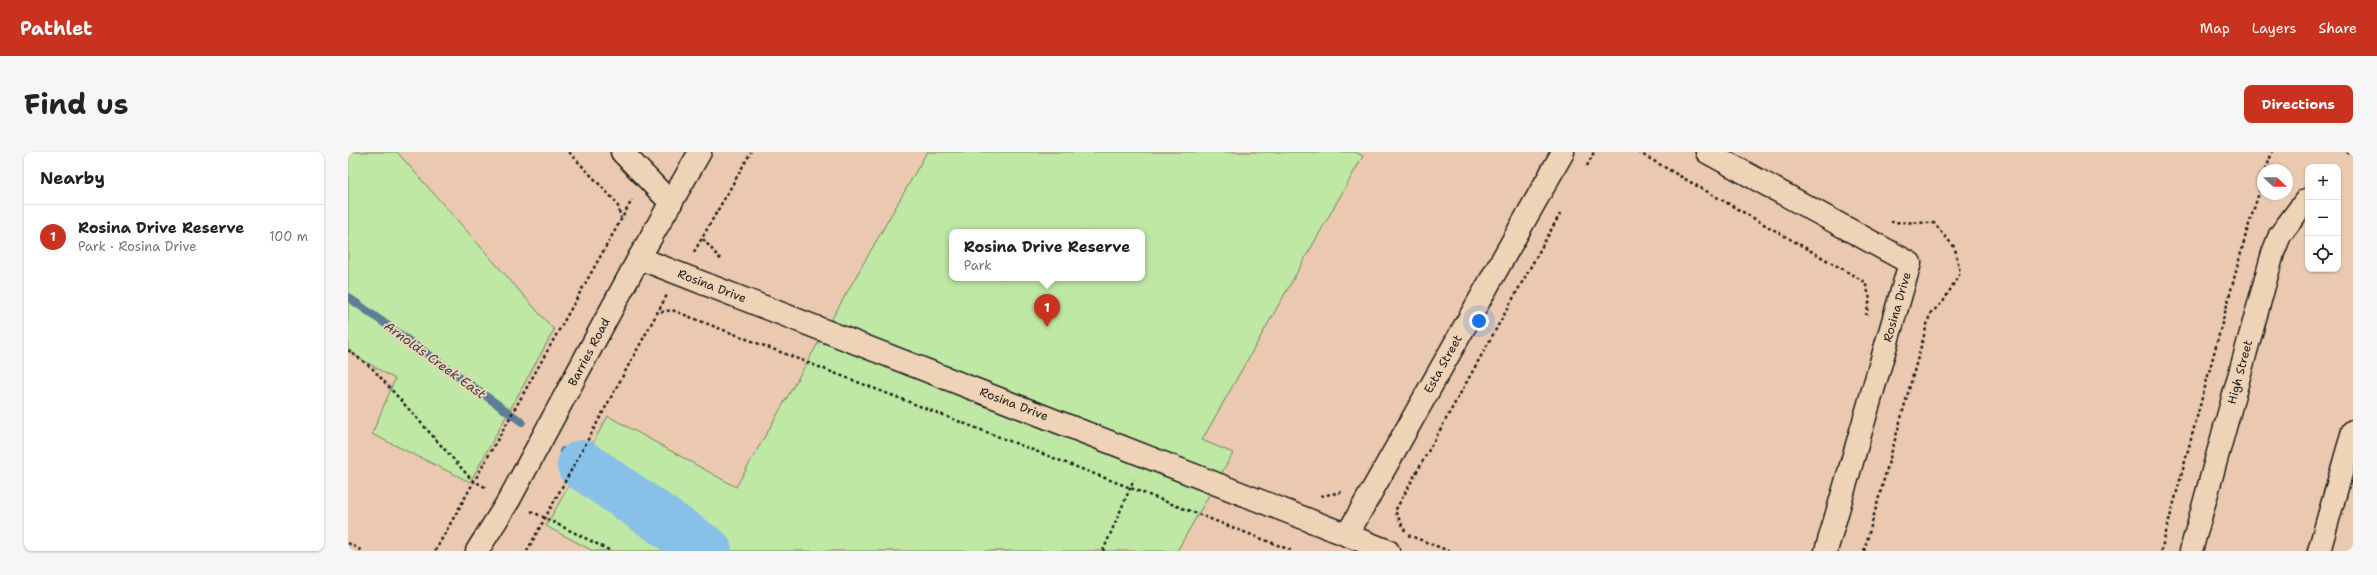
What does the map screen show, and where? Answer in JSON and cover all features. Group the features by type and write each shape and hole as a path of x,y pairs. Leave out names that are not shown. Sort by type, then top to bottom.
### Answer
{"street":[{"path":"622,152 671,203"},
{"name":"Barries Road","path":"477,551 509,500 639,258 700,152"},
{"name":"Esta Street","path":"1347,535 1563,152"},
{"name":"Rosina Drive","path":"1706,152 1910,263 1826,551"},
{"name":"High Street","path":"2191,551 2273,253 2280,235 2305,201"},
{"name":"Rosina Drive","path":"639,258 1388,551"},
{"path":"2319,551 2353,431"}],"path":[{"path":"569,152 618,204 622,218"},
{"path":"527,551 655,313 703,239 751,152"},
{"path":"1583,173 1594,152"},
{"path":"1638,152 1865,282 1870,299 1864,322"},
{"path":"2268,164 2272,152"},
{"path":"2347,152 2353,156"},
{"path":"435,551 645,176"},
{"path":"2161,551 2246,234 2257,199"},
{"path":"1406,534 1395,511 1564,207"},
{"path":"655,313 672,310 1293,551"},
{"path":"348,350 372,368 475,481 509,500 611,551"},
{"path":"1103,551 1145,456"},
{"path":"348,543 362,551"}],"green space":[{"path":"348,152 397,152 554,330 470,482 372,434 395,379 348,351"},
{"path":"927,152 1355,152 1363,156 1202,440 1233,453 1177,551 593,551 546,526 608,416 736,487"}],"waterway":[{"name":"Arnolds Creek East","path":"348,297 522,422"},
{"name":"Arnolds Creek East","path":"563,451 582,465"},
{"name":"Arnolds Creek East","path":"582,465 707,551"}],"place":[{"name":"Rosina Drive Reserve","path":"1047,327"}]}
